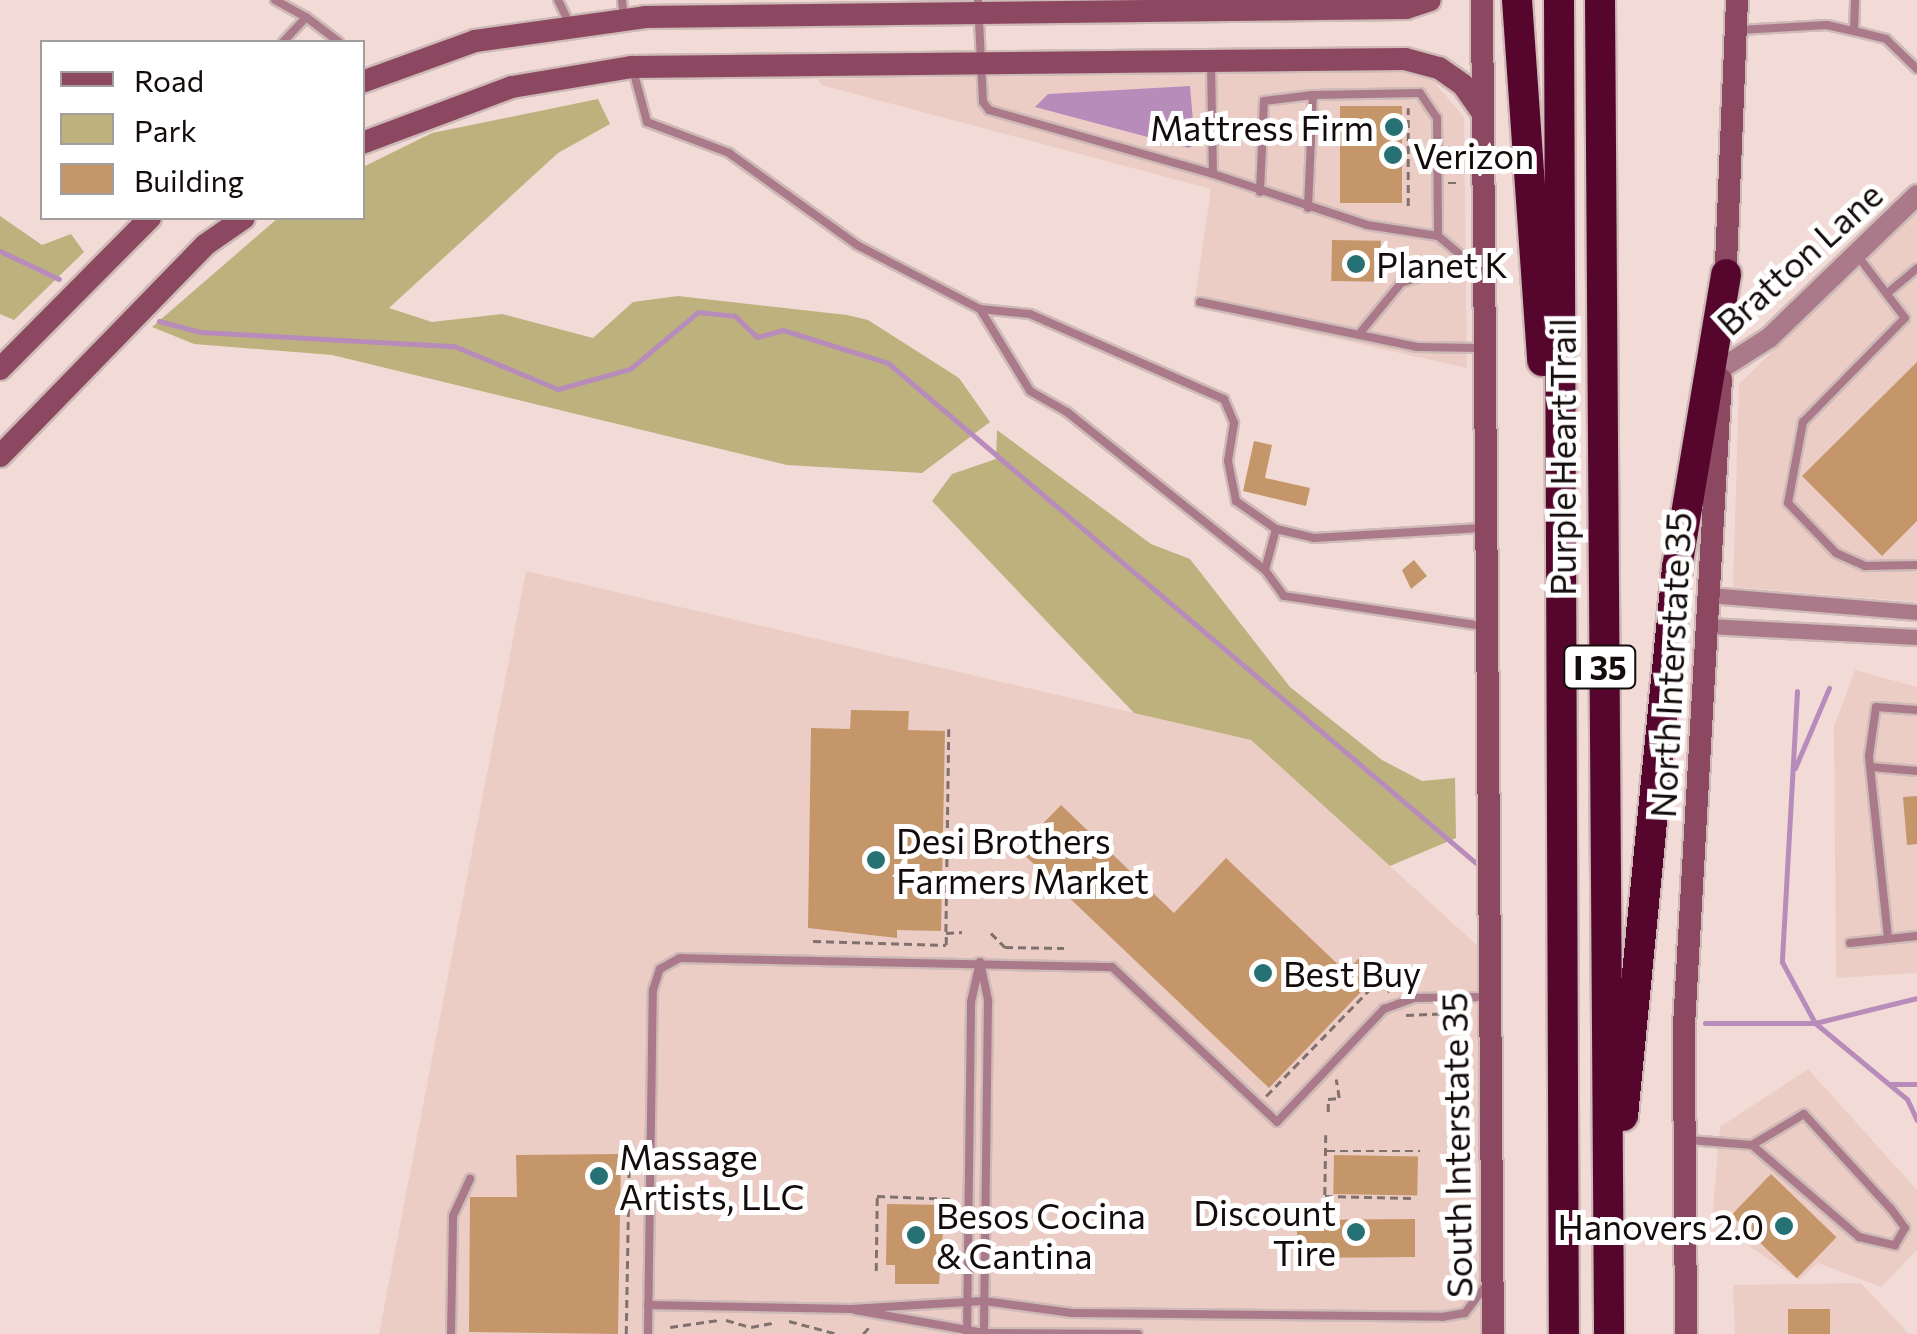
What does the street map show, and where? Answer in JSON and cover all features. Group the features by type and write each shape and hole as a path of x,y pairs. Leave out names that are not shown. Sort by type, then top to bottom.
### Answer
{"highway":[{"path":"1518,0 1558,513"},
{"name":"Purple Heart Trail","path":"1559,0 1564,1334"},
{"name":"Purple Heart Trail","path":"1600,0 1609,1334"},
{"path":"1608,1283 1675,587 1726,274"}],"main road":[{"path":"365,79 476,41 623,9 1137,5 1406,8 1430,0"},
{"path":"1482,0 1476,260 1484,348 1487,627"},
{"name":"North Interstate 35","path":"1686,1334 1684,1026 1722,368 1737,0"},
{"path":"365,142 512,87 632,66 1404,59 1438,68 1463,86 1482,112"},
{"path":"0,369 148,220"},
{"path":"0,456 205,245 241,220"},
{"name":"South Interstate 35","path":"1487,627 1492,1334"}],"street":[{"name":"Bratton Lane","path":"1722,368 1770,338 1917,196"},
{"path":"1709,595 1917,612"},
{"path":"1708,626 1917,637"}],"lane":[{"path":"276,0 336,40"},
{"path":"558,0 570,23"},
{"path":"1854,31 1855,0"},
{"path":"978,6 983,102 998,116 1213,174 1308,208 1438,236 1476,260"},
{"path":"285,40 306,17"},
{"path":"1736,30 1827,26 1854,31 1886,39 1917,69"},
{"path":"1211,62 1213,174"},
{"path":"632,66 646,122 729,153 857,245 980,309 1030,314 1224,400 1234,422 1228,461 1236,501 1276,529 1314,538 1486,528"},
{"path":"1260,192 1264,102 1313,94 1420,93 1431,105 1438,236"},
{"path":"1308,208 1313,94"},
{"path":"1857,256 1890,291 1905,318 1803,422 1788,503 1836,553 1864,566 1917,565"},
{"path":"1360,333 1400,284 1476,260"},
{"path":"1890,291 1917,268"},
{"path":"1200,302 1417,346 1484,348"},
{"path":"980,309 1030,391 1067,412 1266,570 1284,596 1487,627"},
{"path":"1266,570 1276,529"},
{"path":"1888,938 1870,767 1876,707 1917,710"},
{"path":"1870,767 1917,771"},
{"path":"1850,943 1917,936"},
{"path":"645,1330 653,990 660,968 680,958 1112,968 1277,1122 1384,1009 1414,998 1488,997"},
{"path":"980,962 988,1001 984,1334"},
{"path":"966,1332 970,1002 980,962"},
{"path":"1685,1139 1752,1146 1858,1238 1895,1245 1904,1228 1891,1209 1804,1114 1752,1146"},
{"path":"452,1334 453,1216 470,1179"},
{"path":"648,1305 851,1309 984,1300 1072,1313 1442,1317 1479,1301 1494,1267"},
{"path":"851,1309 984,1334 1138,1334"}],"path":[{"path":"1408,108 1408,206"},
{"path":"1446,184 1460,183"},
{"path":"814,941 946,945 949,729"},
{"path":"946,933 962,932"},
{"path":"991,933 1005,946 1064,948"},
{"path":"1252,1084 1266,1096 1379,980 1390,992"},
{"path":"1400,1015 1453,1013 1470,1020"},
{"path":"1290,1072 1298,1080"},
{"path":"1328,1112 1328,1099 1339,1098 1335,1079"},
{"path":"1326,1135 1325,1196 1411,1198"},
{"path":"1326,1150 1420,1151"},
{"path":"626,1334 629,1158"},
{"path":"876,1271 877,1196 958,1199"},
{"path":"1448,1284 1462,1292 1464,1304"},
{"path":"670,1327 721,1319 751,1327 782,1320 832,1326 838,1334"},
{"path":"626,1326 645,1330"}],"shaded area":[{"path":"1406,71 1428,75 1464,117 1467,368 1194,307 1211,189 821,85 818,79"},
{"path":"1190,86 1195,144 1189,148 1035,107 1048,94"},
{"path":"1917,209 1917,602 1733,587 1739,384"},
{"path":"526,571 1251,740 1488,955 1487,1334 379,1334"},
{"path":"1855,670 1917,687 1917,973 1836,978 1834,726"},
{"path":"1808,1069 1917,1190 1917,1250 1881,1287 1818,1263 1799,1280 1712,1221 1720,1127"},
{"path":"1861,1283 1909,1334 1735,1334 1733,1285"}],"green space":[{"path":"598,99 610,124 558,153 389,308 432,322 502,314 593,338 633,302 678,296 847,315 868,320 959,378 990,422 922,473 787,465 332,355 194,344 152,327 276,220 365,220 365,166 432,133"},
{"path":"0,216 42,245 71,234 84,252 14,320 0,314"},
{"path":"997,430 1151,544 1190,559 1290,687 1382,760 1422,781 1455,778 1456,838 1390,866 1251,740 1134,713 932,501 952,474 996,459"}],"building":[{"path":"1340,106 1402,106 1402,203 1340,203"},
{"name":"Planet K","path":"1332,240 1381,241 1380,282 1331,281"},
{"path":"1917,362 1917,521 1882,556 1802,476"},
{"path":"1254,441 1272,445 1265,478 1310,488 1306,506 1243,491"},
{"path":"1414,560 1427,576 1411,589 1402,570"},
{"name":"Desi Brothers Farmers Market","path":"851,710 909,711 908,730 945,731 941,931 897,930 897,938 808,928 811,728 850,729"},
{"path":"1917,796 1917,844 1907,845 1903,797"},
{"name":"Best Buy","path":"1061,805 1174,913 1226,858 1346,972 1361,956 1379,973 1269,1088 1018,849"},
{"path":"621,1154 618,1334 469,1332 470,1197 517,1197 516,1155"},
{"path":"1334,1155 1418,1156 1417,1195 1333,1194"},
{"name":"Hanovers 2.0","path":"1771,1174 1836,1237 1797,1278 1731,1215"},
{"name":"Besos Cocina & Cantina","path":"887,1204 945,1205 939,1284 895,1284 895,1265 886,1265"},
{"name":"Discount Tire","path":"1415,1219 1415,1257 1308,1258 1308,1243 1297,1243 1297,1220"},
{"path":"1788,1309 1830,1309 1830,1334 1788,1334"}],"waterway":[{"path":"0,251 59,279"},
{"path":"159,321 200,332 454,346 558,389 630,369 698,312 735,316 757,337 783,330 888,363 1476,863"},
{"path":"1795,768 1829,688"},
{"path":"1797,691 1782,962 1815,1023 1917,998"},
{"path":"1705,1023 1815,1023 1907,1099 1917,1120"},
{"path":"1890,1084 1917,1084"}],"place":[{"name":"Mattress Firm","path":"1394,127"},
{"name":"Verizon","path":"1393,155"},
{"name":"Planet K","path":"1356,264"},
{"name":"Desi Brothers Farmers Market","path":"876,860"},
{"name":"Best Buy","path":"1263,973"},
{"name":"Massage Artists, LLC","path":"599,1176"},
{"name":"Hanovers 2.0","path":"1784,1226"},
{"name":"Discount Tire","path":"1356,1232"},
{"name":"Besos Cocina & Cantina","path":"916,1235"}]}
